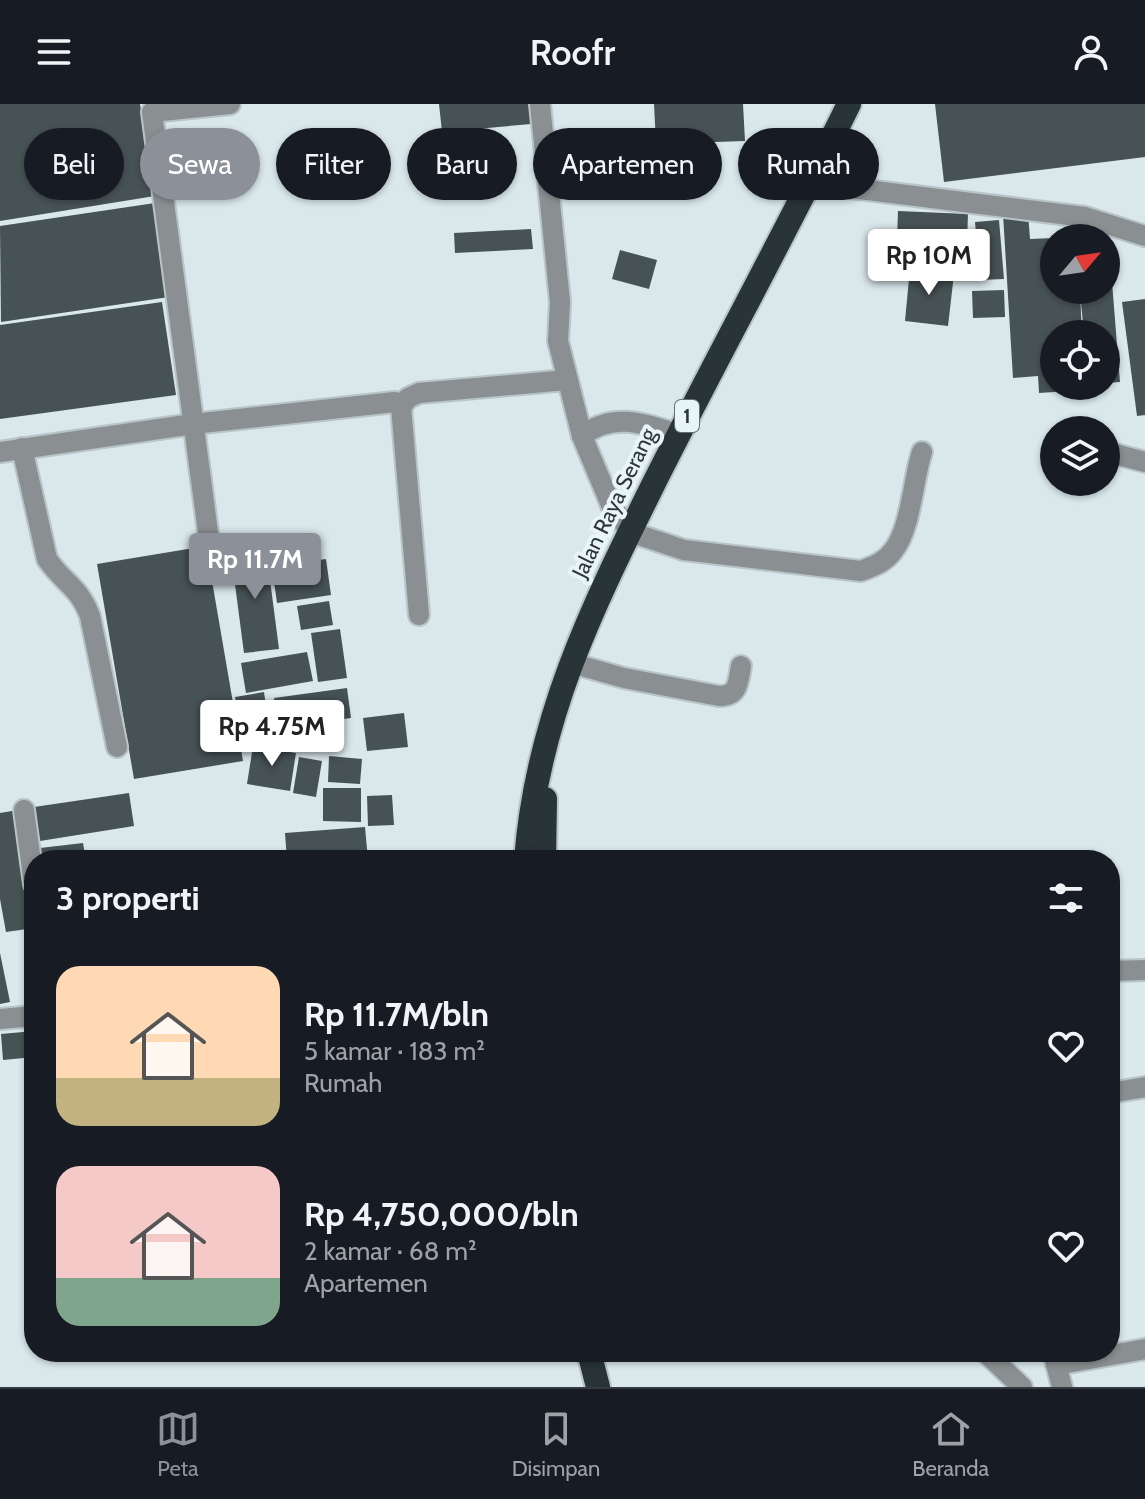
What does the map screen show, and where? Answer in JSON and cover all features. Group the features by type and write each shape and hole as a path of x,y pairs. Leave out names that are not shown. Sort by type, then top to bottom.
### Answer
{"highway":[{"name":"Jalan Raya Serang","path":"837,128 849,104"},
{"name":"Jalan Raya Serang","path":"527,850 545,737 591,611 677,434 801,200"},
{"path":"544,850 545,737"},
{"path":"592,1362 598,1387"}],"street":[{"path":"209,540 151,108 230,104"},
{"path":"540,104 560,302 558,341 582,436 611,505 630,532 684,550 861,571 881,563 895,549 905,525 922,452"},
{"path":"879,192 1085,217 1145,236"},
{"path":"419,615 401,407 408,398 419,393 567,380"},
{"path":"0,452 193,424 395,402 401,407"},
{"path":"582,436 592,428 625,420 642,422 677,434"},
{"path":"22,448 47,559 75,587 90,616 117,747"},
{"path":"1120,455 1145,462"},
{"path":"571,663 612,675 719,696 737,690 741,666"},
{"path":"24,810 29,850"},
{"path":"1120,971 1145,970"},
{"path":"0,1019 24,1017"},
{"path":"1120,1091 1145,1087"},
{"path":"1120,1352 1145,1349"},
{"path":"996,1362 1022,1387"},
{"path":"1055,1362 1062,1387"}],"building":[{"path":"0,104 140,104 144,128 140,128 140,198 0,221"},
{"path":"439,104 529,104 531,124 442,128"},
{"path":"654,104 743,104 744,128 738,128 738,141 722,142 722,128 655,128"},
{"path":"935,104 1145,104 1145,157 944,182"},
{"path":"155,203 169,297 1,322 0,226"},
{"path":"898,211 968,214 967,243 897,240"},
{"path":"1028,213 1030,239 1040,239 1040,304 1081,304 1081,320 1040,320 1040,393 1038,376 1013,378 1003,214"},
{"path":"999,220 1004,279 980,280 975,222"},
{"path":"531,229 533,249 455,253 454,233"},
{"path":"620,250 657,260 649,289 612,279"},
{"path":"910,268 954,274 948,326 905,321"},
{"path":"1004,290 1005,317 973,318 972,291"},
{"path":"1145,299 1145,415 1137,416 1122,302"},
{"path":"162,302 176,395 0,419 0,325"},
{"path":"1081,304 1114,304 1115,320 1083,320"},
{"path":"206,546 243,761 134,779 97,564"},
{"path":"266,549 279,649 244,653 231,554"},
{"path":"326,559 331,595 277,603 272,567"},
{"path":"329,601 333,625 301,630 297,606"},
{"path":"340,629 347,678 318,682 311,633"},
{"path":"307,652 313,681 246,693 241,663"},
{"path":"347,688 351,718 278,728 274,698"},
{"path":"264,692 271,740 243,745 235,697"},
{"path":"404,713 408,747 367,751 363,718"},
{"path":"253,746 296,753 290,791 247,784"},
{"path":"329,756 362,759 360,784 328,782"},
{"path":"299,757 322,761 316,797 293,793"},
{"path":"323,788 361,788 361,822 323,821"},
{"path":"129,793 134,826 40,841 34,807"},
{"path":"392,795 394,825 368,826 367,796"},
{"path":"18,810 25,850 24,929 6,932 0,899 0,813"},
{"path":"365,827 367,850 286,850 285,833"},
{"path":"83,843 84,850 40,850"},
{"path":"0,953 10,1002 0,1004"},
{"path":"24,1032 24,1058 3,1060 1,1034"}]}
